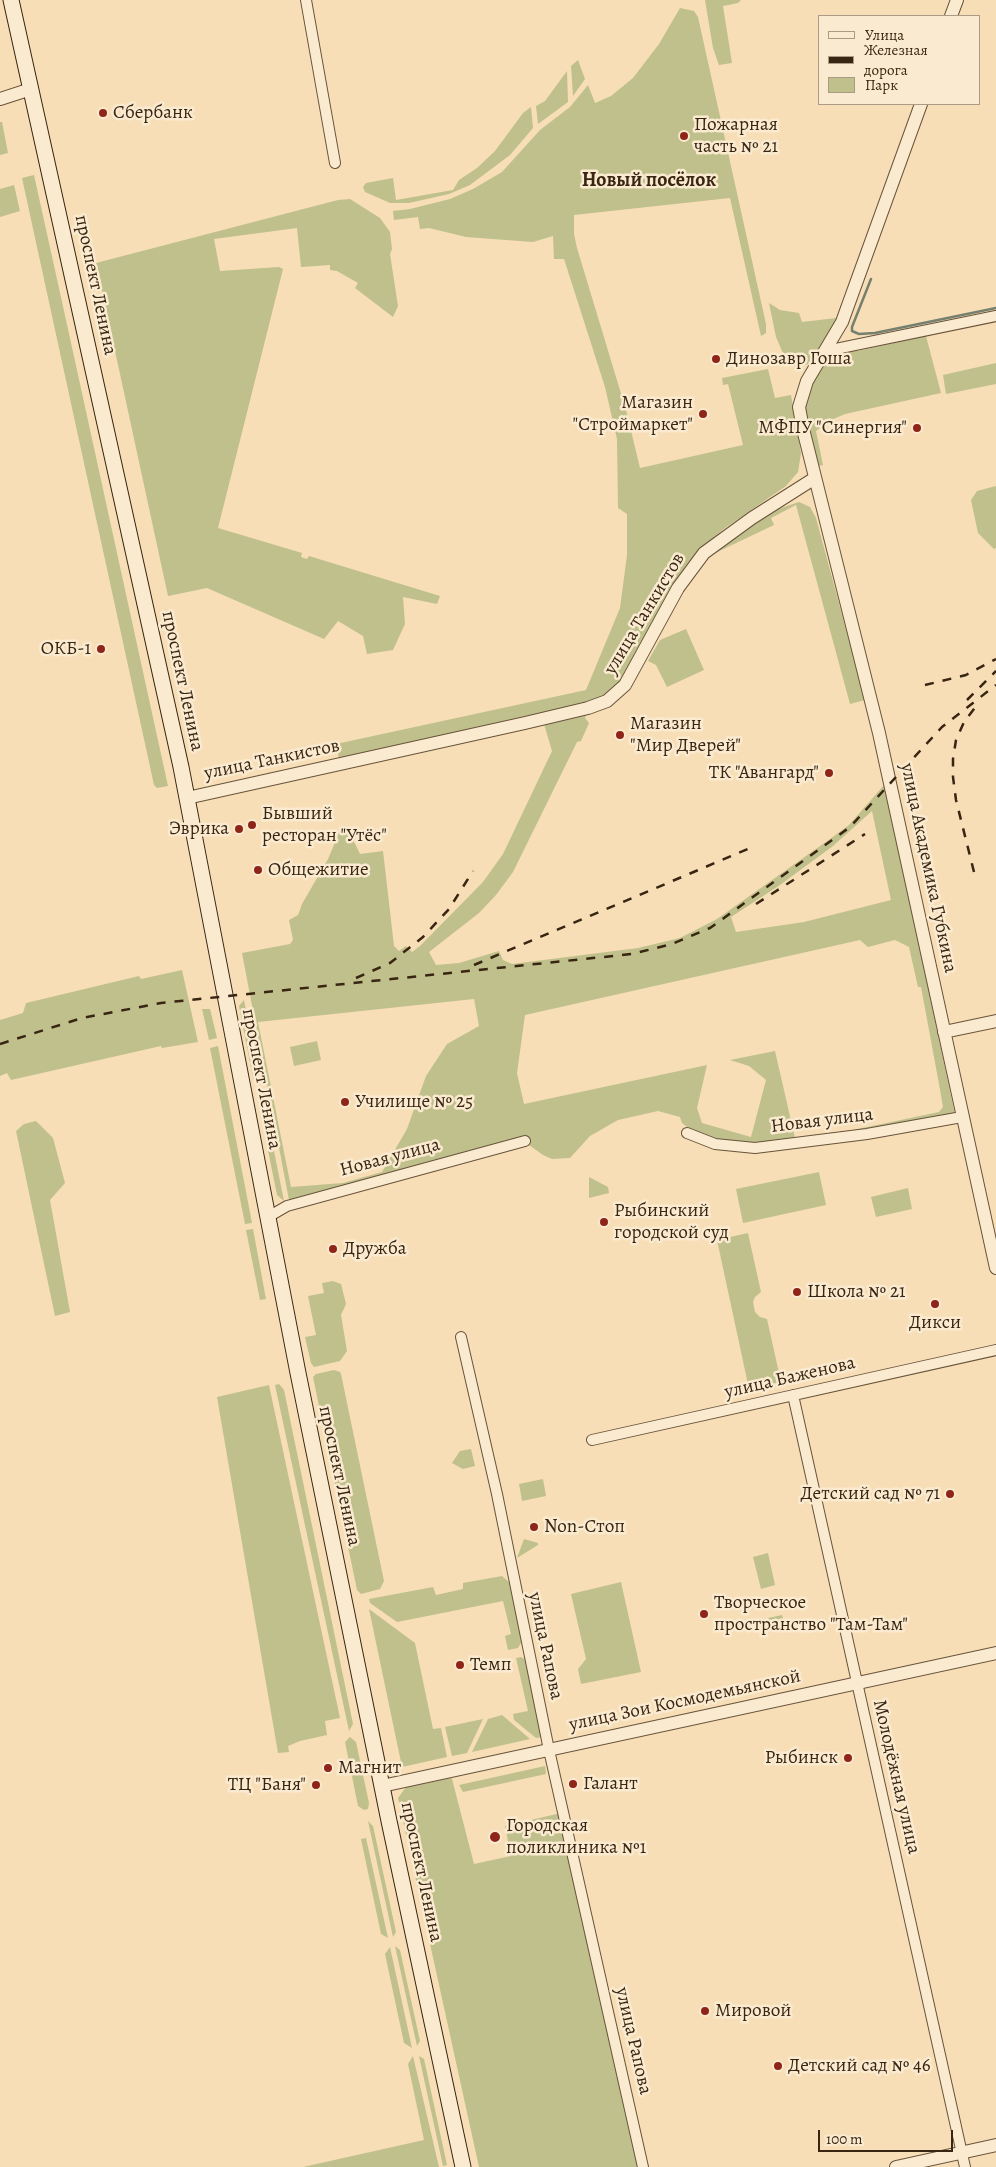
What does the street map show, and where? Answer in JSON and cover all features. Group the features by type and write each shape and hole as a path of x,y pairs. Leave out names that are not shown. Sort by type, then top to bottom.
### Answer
{"main road":[{"name":"проспект Ленина","path":"11,0 186,798 382,1786 462,2167"}],"street":[{"path":"306,0 335,163"},
{"path":"951,15 957,0"},
{"path":"0,99 31,89"},
{"path":"815,478 800,407 807,381 826,351 848,307 921,105"},
{"path":"826,351 996,316"},
{"name":"улица Танкистов","path":"186,798 533,721 588,708 607,701 625,685 678,588 704,553 752,518 815,478"},
{"name":"улица Академика Губкина","path":"815,478 879,733 996,1268"},
{"path":"944,1032 996,1021"},
{"name":"Новая улица","path":"687,1133 714,1144 755,1148 867,1134 962,1117"},
{"name":"Новая улица","path":"268,1217 288,1206 525,1141"},
{"name":"улица Рапова","path":"461,1337 497,1494 550,1750 643,2167"},
{"name":"улица Баженова","path":"592,1440 996,1350"},
{"name":"Молодёжная улица","path":"793,1395 965,2167"},
{"name":"улица Зои Космодемьянской","path":"382,1786 996,1653"},
{"path":"896,2167 996,2145"}],"green space":[{"path":"705,0 741,0 738,3 723,6 732,63 719,65 713,48"},
{"path":"680,8 694,11 698,17 766,324 766,333 761,336 730,198 574,215 574,234 577,248 626,410 640,468 743,445 728,384 723,385 722,378 768,369 775,398 791,395 801,453 798,472 786,486 725,528 700,549 677,580 644,644 615,689 596,700 339,759 336,744 586,690 620,608 627,555 627,514 618,508 617,439 605,387 564,259 554,259 553,236 533,242 466,237 429,228 420,229 418,217 394,220 393,211 410,209 450,199 473,189 502,172 540,130 570,107 588,85 595,103 611,96 633,78 659,44"},
{"path":"578,60 585,79 573,96 571,66"},
{"path":"567,71 568,102 538,124 536,106 545,101"},
{"path":"531,107 533,128 510,155 470,185 449,194 409,203 390,203 365,192 363,187 366,183 393,178 396,200 453,190 459,180 477,168 495,151 523,113"},
{"path":"0,122 2,122 8,153 0,155"},
{"path":"34,175 168,786 157,788 154,785 22,178"},
{"path":"14,185 20,211 0,217 0,189"},
{"path":"350,199 380,218 390,232 392,249 390,254 398,306 393,317 355,288 358,283 337,271 330,270 330,265 301,267 297,228 214,239 220,271 279,267 283,269 218,528 302,553 301,557 307,559 309,556 440,596 437,604 403,597 405,624 393,650 367,654 363,636 338,621 324,639 207,588 168,596 96,263 338,200"},
{"path":"769,303 780,310 799,313 802,322 836,318 840,320 815,359 797,368 785,358 776,337"},
{"path":"926,336 941,393 845,414 831,420 816,431 823,465 818,466 805,406 815,376 827,360 844,351 858,351"},
{"path":"996,363 996,384 946,394 943,375"},
{"path":"996,486 996,548 994,549 978,533 971,500 977,491"},
{"path":"799,502 810,507 816,518 865,700 850,704 796,505 771,518 774,525 712,553 775,510"},
{"path":"686,629 704,670 667,687 656,665 648,661 660,640"},
{"path":"587,714 585,718 589,723 581,741 577,742 513,872 496,895 479,913 429,952 436,965 459,963 499,951 503,960 512,964 638,948 680,938 717,919 849,825 885,784 955,1115 898,1126 754,1143 728,1142 698,1135 682,1123 680,1117 658,1111 618,1120 590,1136 570,1158 552,1159 543,1155 529,1145 526,1136 289,1200 242,953 290,944 293,940 289,920 298,915 302,904 328,859 339,833 347,827 360,854 383,851 394,946 399,951 406,946 412,952 420,946 483,882 503,854 552,751 544,724","holes":["872,811 891,900 804,922 736,932 731,917 780,885 833,846","860,940 868,947 895,940 909,947 918,987 921,987 943,1107 939,1112 853,1130 795,1138 775,1051 730,1060 749,1066 766,1080 751,1137 702,1123 697,1108 707,1065 524,1104 517,1073 525,1015","474,999 479,1026 447,1044 426,1076 407,1129 382,1172 343,1183 291,1187 258,1022"]},
{"path":"182,970 198,1042 162,1048 161,1046 11,1080 7,1073 0,1076 0,1020 23,1013 26,1003 139,976 141,979"},
{"path":"244,1000 260,1084 257,1084 253,1078 239,1006"},
{"path":"202,1009 210,1009 217,1038 209,1040"},
{"path":"317,1041 321,1060 294,1066 290,1047"},
{"path":"218,1046 252,1223 245,1224 210,1048"},
{"path":"262,1091 284,1201 277,1195 257,1095"},
{"path":"36,1121 53,1138 65,1183 50,1200 70,1312 55,1316 16,1131 24,1124"},
{"path":"819,1172 826,1205 743,1223 736,1189"},
{"path":"589,1177 608,1187 609,1193 589,1198"},
{"path":"908,1188 912,1209 876,1217 871,1197"},
{"path":"253,1229 266,1299 260,1300 246,1230"},
{"path":"748,1233 761,1292 755,1297 753,1302 755,1312 760,1317 767,1319 781,1382 749,1389 717,1240"},
{"path":"333,1281 341,1284 346,1304 341,1315 347,1351 340,1361 314,1367 311,1363 305,1337 316,1335 308,1296 324,1293 322,1283"},
{"path":"334,1370 341,1374 384,1581 380,1589 361,1594 357,1590 313,1377 316,1374"},
{"path":"279,1384 284,1390 353,1724 349,1731 275,1385"},
{"path":"269,1385 340,1718 325,1721 327,1735 300,1741 288,1746 289,1752 278,1753 217,1397"},
{"path":"471,1449 475,1466 463,1469 452,1463 460,1451"},
{"path":"543,1479 546,1496 522,1501 519,1484"},
{"path":"524,1539 538,1543 538,1545 517,1558"},
{"path":"768,1553 775,1585 761,1589 753,1557"},
{"path":"502,1576 510,1583 522,1641 518,1648 508,1650 505,1636 511,1634 503,1601 397,1622 370,1603 369,1599 433,1587 436,1595 463,1589 463,1583"},
{"path":"621,1582 641,1672 581,1684 578,1669 586,1659 571,1594"},
{"path":"369,1609 415,1643 433,1729 441,1728 447,1757 402,1767"},
{"path":"782,1615 786,1629 772,1632 768,1618"},
{"path":"521,1657 526,1660 543,1737 536,1738 514,1720 513,1714 528,1711 516,1658"},
{"path":"502,1715 530,1739 472,1752 488,1719"},
{"path":"483,1719 467,1753 452,1756 445,1727"},
{"path":"350,1737 356,1742 369,1803 368,1809 364,1810 358,1806 345,1742"},
{"path":"545,1766 546,1774 463,1792 459,1785"},
{"path":"450,1777 474,1864 511,1856 505,1826 561,1813 639,2167 479,2167 398,1798 406,1787"},
{"path":"368,1821 373,1826 396,1932 393,1937"},
{"path":"366,1838 388,1938 381,1934 361,1839"},
{"path":"395,1946 400,1950 420,2041 417,2046"},
{"path":"390,1947 412,2048 404,2043 385,1954"},
{"path":"413,2056 439,2167 303,2167 424,2140 408,2064"},
{"path":"419,2056 424,2059 447,2165 443,2166"}],"waterway":[{"path":"871,279 852,327 852,331 859,334 875,333 996,308"}],"railway":[{"path":"925,685 966,675 996,659"},
{"path":"967,700 996,671"},
{"path":"0,1044 82,1018 161,1003 632,954 672,944 710,928 850,827 942,727 996,685"},
{"path":"974,872 956,800 953,759 956,740 964,722 977,705"},
{"path":"756,904 865,834"},
{"path":"474,965 755,846"},
{"path":"356,978 390,963 423,937 449,909 473,871"}],"place":[{"name":"Сбербанк","path":"103,113"},
{"name":"Пожарная часть № 21","path":"684,136"},
{"name":"Динозавр Гоша","path":"716,359"},
{"name":"Магазин \"Строймаркет\"","path":"703,414"},
{"name":"МФПУ \"Синергия\"","path":"917,428"},
{"name":"ОКБ-1","path":"101,649"},
{"name":"Магазин \"Мир Дверей\"","path":"620,735"},
{"name":"ТК \"Авангард\"","path":"829,773"},
{"name":"Бывший ресторан \"Утёс\"","path":"252,825"},
{"name":"Эврика","path":"239,829"},
{"name":"Общежитие","path":"258,870"},
{"name":"Училище № 25","path":"345,1102"},
{"name":"Рыбинский городской суд","path":"604,1222"},
{"name":"Дружба","path":"333,1249"},
{"name":"Школа № 21","path":"797,1292"},
{"name":"Дикси","path":"935,1304"},
{"name":"Детский сад № 71","path":"950,1494"},
{"name":"Non-Стоп","path":"534,1527"},
{"name":"Творческое пространство \"Там-Там\"","path":"704,1614"},
{"name":"Темп","path":"460,1665"},
{"name":"Рыбинск","path":"848,1758"},
{"name":"Магнит","path":"328,1768"},
{"name":"Галант","path":"573,1784"},
{"name":"ТЦ \"Баня\"","path":"316,1785"},
{"name":"Городская поликлиника №1","path":"495,1837"},
{"name":"Мировой","path":"705,2011"},
{"name":"Детский сад № 46","path":"778,2066"}],"district":[{"name":"Новый посёлок","path":"649,181"}]}
